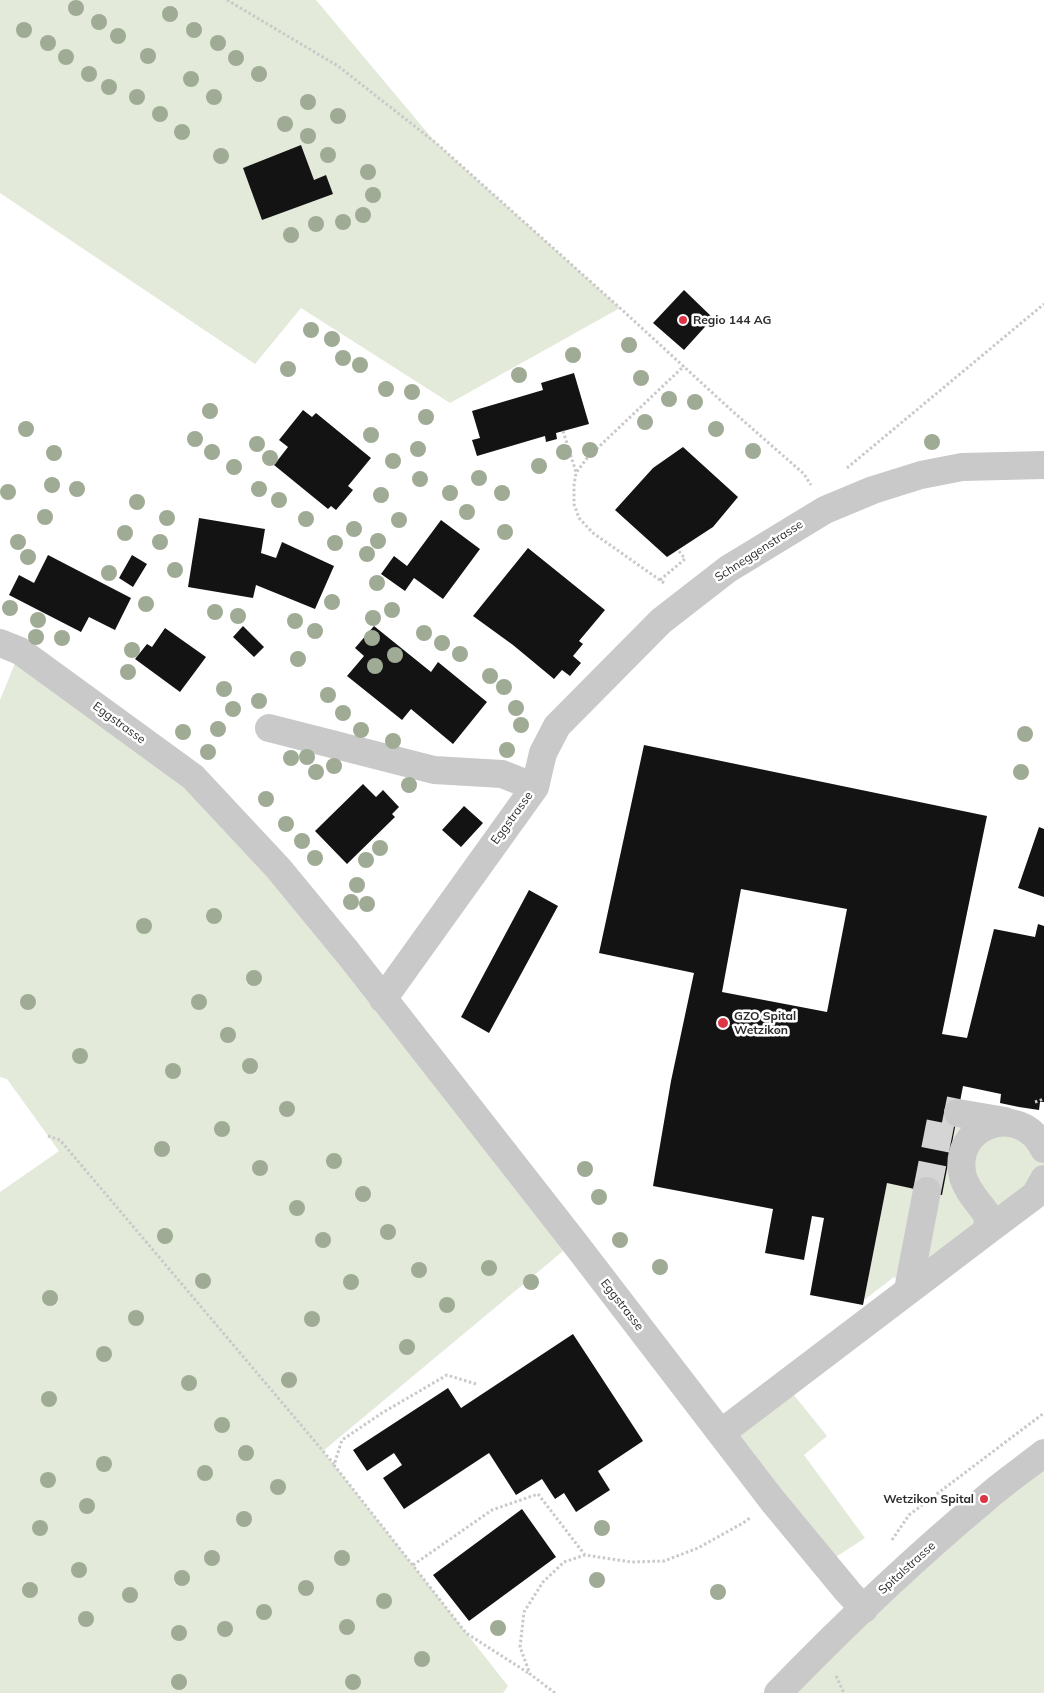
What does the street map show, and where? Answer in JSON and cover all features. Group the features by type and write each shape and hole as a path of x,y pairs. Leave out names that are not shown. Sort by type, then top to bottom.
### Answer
{"street":[{"name":"Schneggenstrasse","path":"535,787 543,753 557,726 661,621 728,569 825,510 873,490 922,475 962,467 1044,465"},
{"name":"Eggstrasse","path":"0,643 20,651 194,777 278,868 348,953 574,1242 772,1500 864,1609"},
{"name":"Eggstrasse","path":"269,728 434,770 502,774 535,787 383,999"},
{"path":"958,1113 1015,1123 1028,1129 1044,1149"},
{"path":"987,1231 988,1216 963,1179 961,1164 964,1150 970,1138 991,1124 1015,1123"},
{"path":"721,1433 1034,1195 1044,1179"},
{"path":"908,1290 927,1191"},
{"name":"Spitalstrasse","path":"778,1693 894,1579 984,1499 1044,1453"}],"path":[{"path":"227,0 338,66 436,143 804,474 825,510"},
{"path":"842,472 1044,304"},
{"path":"576,473 588,457 684,366"},
{"path":"564,431 576,473 574,504 579,518 593,533 660,580 685,602"},
{"path":"660,580 685,559 678,550"},
{"path":"48,1136 60,1140 334,1465 466,1633 530,1674 555,1693"},
{"path":"334,1465 342,1440 447,1374 476,1384"},
{"path":"413,1566 492,1510 538,1494 586,1555"},
{"path":"530,1674 520,1647 524,1612 543,1582 564,1562 586,1555 631,1562 664,1561 698,1548 743,1523 772,1500"},
{"path":"828,1674 836,1675 844,1693"}],"green space":[{"path":"0,0 316,0 436,143 620,308 450,403 301,308 255,364 0,193"},
{"path":"20,651 193,777 574,1242 323,1451 508,1686 503,1693 0,1693 0,1192 59,1151 7,1079 0,1077 0,700"},
{"path":"958,1113 1044,1149 1044,1178 908,1290 894,1277 864,1300 887,1183 942,1194"},
{"path":"785,1384 827,1436 804,1455 865,1538 825,1564 721,1433"},
{"path":"1044,1453 1044,1693 778,1693"}],"building":[{"path":"301,145 314,180 326,175 333,194 262,220 243,168"},
{"name":"Regio 144 AG","path":"684,290 713,318 684,350 653,323"},
{"path":"574,373 589,424 556,433 557,439 546,442 545,436 477,456 472,440 480,438 472,411 543,390 541,383"},
{"path":"303,410 312,417 316,413 371,458 348,486 353,490 336,510 331,506 328,509 274,465 288,447 279,440"},
{"path":"683,447 738,497 713,527 667,557 615,510 653,468"},
{"path":"199,518 265,529 261,553 276,558 282,542 334,566 315,609 256,585 253,598 188,587"},
{"path":"441,520 480,549 443,599 414,578 405,591 381,574 394,556 407,566"},
{"path":"528,548 605,610 579,641 583,644 573,656 581,663 570,676 562,670 554,679 513,645 473,616"},
{"path":"48,555 131,598 115,630 89,617 81,632 9,595 19,575 34,583"},
{"path":"132,555 147,564 133,587 119,578"},
{"path":"243,626 264,647 254,657 233,637"},
{"path":"374,626 431,672 438,662 487,702 453,744 411,709 402,720 347,676 364,656 355,648"},
{"path":"165,628 206,657 180,692 135,659 147,644 152,647"},
{"path":"644,745 987,816 942,1034 967,1038 994,929 1035,937 1038,924 1044,926 1044,1102 1040,1102 1039,1110 1019,1107 1000,1103 1001,1094 963,1086 942,1195 887,1183 863,1305 810,1295 824,1218 812,1216 804,1260 765,1253 773,1209 653,1186 671,1081 694,973 599,953","holes":["741,889 847,909 827,1012 722,992"]},
{"path":"363,784 376,797 383,790 399,807 392,814 395,817 347,864 315,831"},
{"path":"464,806 483,823 461,847 442,830"},
{"path":"1039,827 1044,829 1044,897 1018,888"},
{"path":"529,890 558,906 489,1033 461,1017"},
{"path":"573,1334 643,1441 598,1471 610,1490 576,1512 564,1493 555,1499 542,1479 516,1495 489,1453 404,1509 383,1478 402,1465 394,1453 367,1471 353,1450 448,1388 461,1408"},
{"path":"522,1509 556,1557 469,1621 433,1575"}],"tunnel":[{"path":"927,1191 943,1110 958,1113"}],"place":[{"name":"Regio 144 AG","path":"683,320"},
{"name":"GZO Spital Wetzikon","path":"723,1023"},
{"name":"Wetzikon Spital","path":"984,1499"}]}
